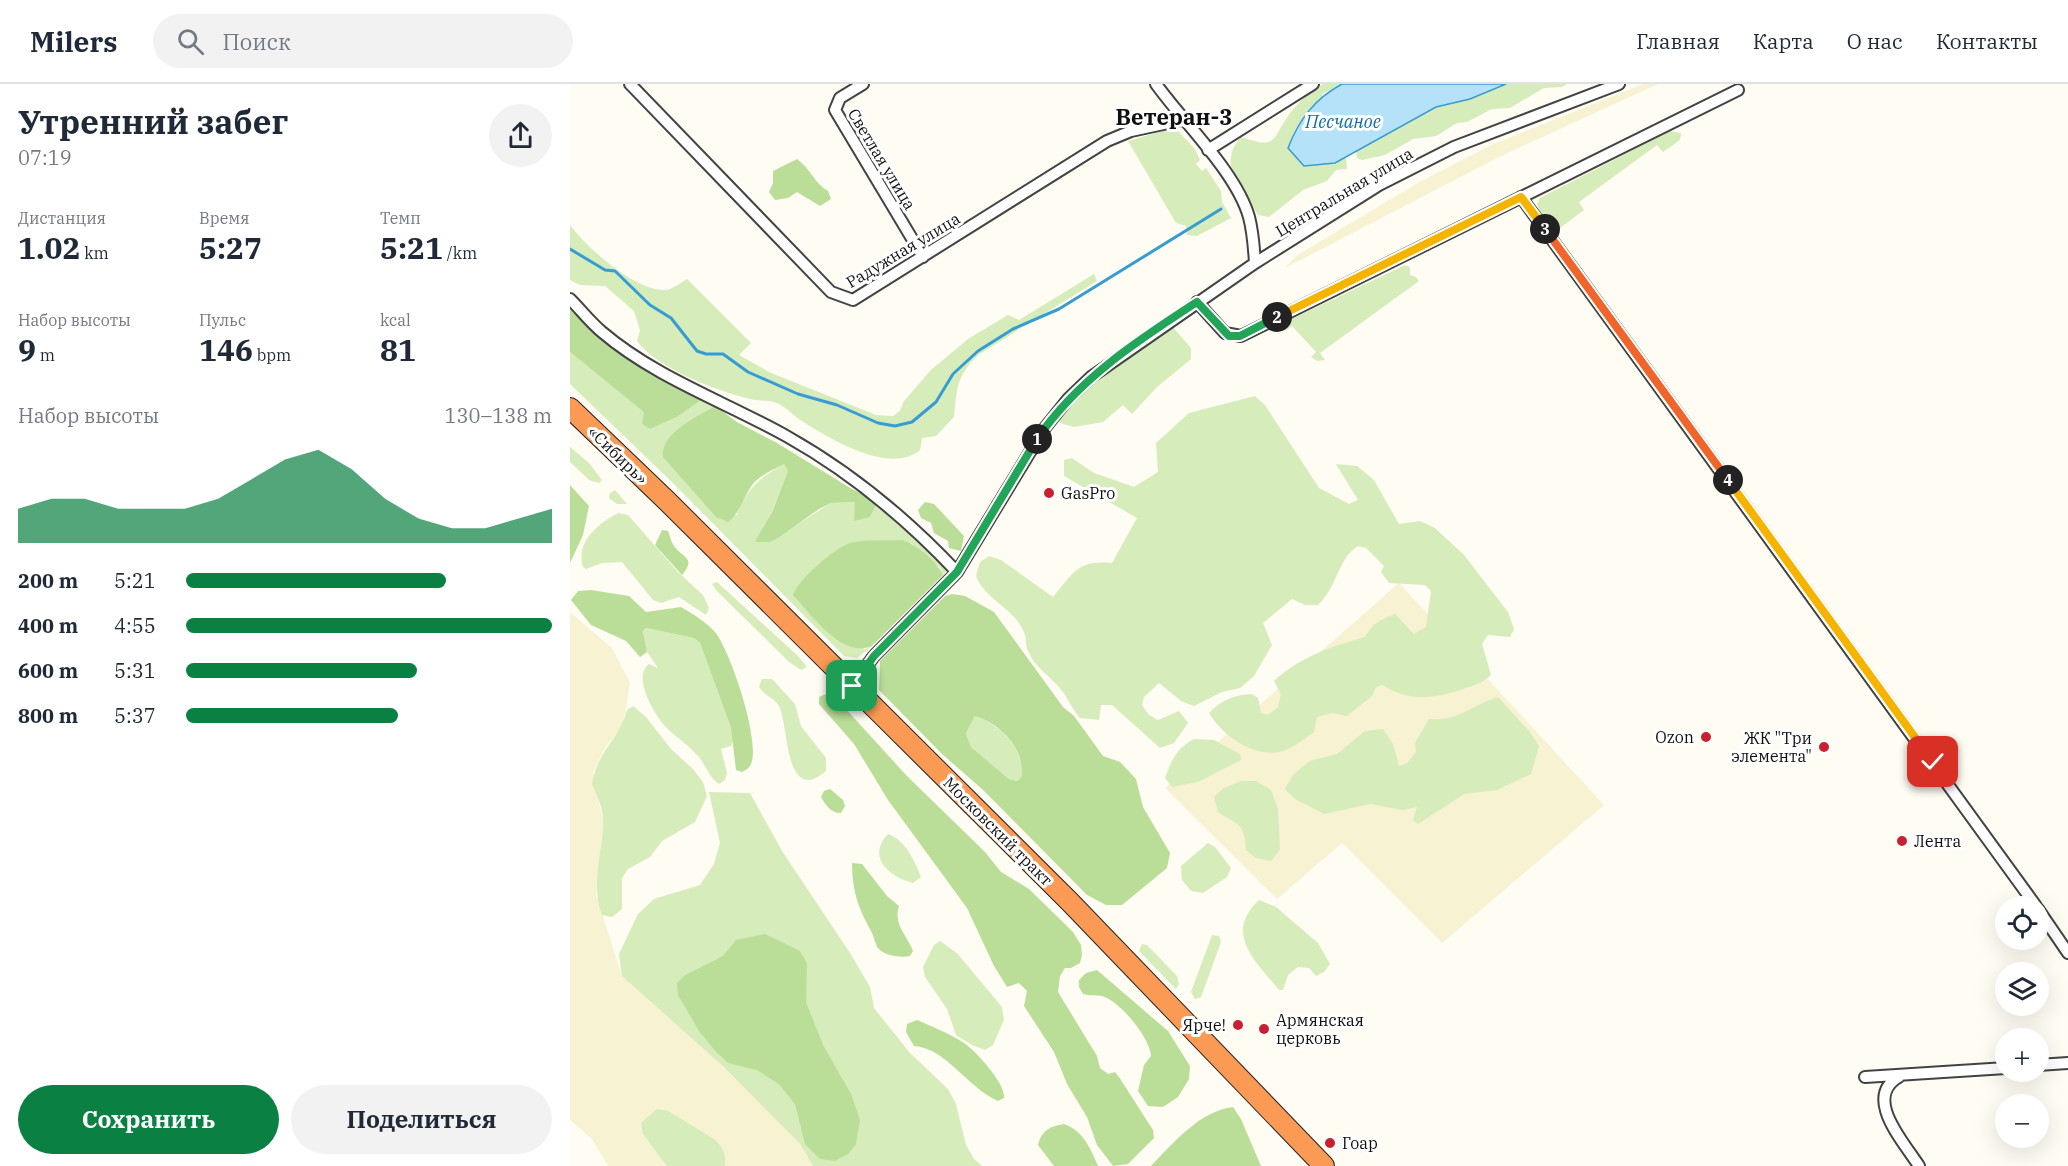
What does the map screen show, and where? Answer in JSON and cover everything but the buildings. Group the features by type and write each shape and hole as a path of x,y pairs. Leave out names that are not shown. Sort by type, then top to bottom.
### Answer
{"highway":[{"name":"«Сибирь»","path":"570,408 667,501"},
{"name":"Московский тракт","path":"667,501 1116,949 1324,1166"}],"street":[{"name":"Радужная улица","path":"630,84 831,292 853,300 1107,141 1131,131 1182,120"},
{"name":"Светлая улица","path":"863,84 840,98 835,110 923,257"},
{"name":"Центральная улица","path":"1156,84 1182,120 1222,167 1248,214 1255,263"},
{"path":"1208,150 1313,84"},
{"name":"Центральная улица","path":"852,686 874,656 957,572 1031,448 1068,399 1119,355 1352,200 1414,166 1474,139 1619,84"},
{"path":"1197,302 1225,333 1235,337 1246,334 1738,90"},
{"path":"1521,197 2029,896"},
{"path":"570,299 602,332 647,364 787,436 839,468 879,497 957,572"},
{"path":"2049,925 2068,953"},
{"path":"2049,1064 2068,1063"},
{"path":"1865,1077 1995,1069"},
{"path":"1900,1076 1890,1082 1885,1089 1884,1108 1919,1166"}],"shaded area":[{"path":"1643,84 1658,84 1499,157 1285,268 1296,256 1416,184 1491,145"},
{"path":"1399,583 1604,805 1442,943 1342,843 1277,899 1165,788"},
{"path":"570,612 612,648 630,683 623,724 604,749 593,773 603,821 596,895 622,976 724,1066 800,1144 813,1166 608,1166 592,1139 570,1120"}],"green space":[{"path":"1323,84 1342,84 1322,94 1334,163 1346,157 1347,169 1336,170 1327,181 1303,190 1269,217 1258,215 1234,177 1231,157 1234,147 1241,137 1261,142 1272,140 1295,107"},
{"path":"1506,84 1567,84 1562,87 1544,88 1510,108 1492,109 1467,122 1457,123 1436,136 1413,139 1385,155 1362,160 1357,158 1356,151 1436,107 1470,99"},
{"path":"1177,130 1195,149 1200,160 1196,164 1202,171 1206,168 1221,191 1222,202 1231,218 1197,236 1187,235 1186,226 1176,223 1128,141 1163,131"},
{"path":"1670,131 1681,133 1680,140 1663,152 1657,145 1579,202 1584,210 1556,231 1539,210 1537,204 1540,198"},
{"path":"797,159 828,191 831,199 820,206 797,192 788,198 775,200 769,192 773,183 773,171"},
{"path":"570,225 599,256 641,284 654,289 666,290 687,279 751,343 739,355 771,373 876,415 893,416 900,411 904,401 931,370 968,339 1008,315 1019,320 1094,274 1097,281 978,355 965,370 959,383 954,417 936,436 922,438 920,450 907,457 892,459 858,451 841,444 811,427 777,403 750,399 721,390 688,377 658,360 637,341 640,330 634,311 605,286 580,285 570,280"},
{"path":"1405,265 1410,267 1410,275 1419,281 1320,353 1325,360 1317,361 1311,357 1316,352 1292,326 1286,331 1290,320"},
{"path":"570,297 619,344 704,398 677,417 650,429 642,424 644,412 570,352"},
{"path":"1171,325 1191,348 1191,359 1157,387 1132,414 1123,405 1103,422 1074,427 1060,423 1058,419 1093,383"},
{"path":"570,352 645,412 642,424 650,429 677,417 704,398 715,406 681,428 736,516 755,485 767,474 784,464 788,471 762,536 770,542 831,503 878,501 948,569 943,575 939,567 911,543 863,650 872,646 857,658 844,656 676,486 570,384"},
{"path":"1255,396 1265,405 1319,488 1349,504 1358,500 1336,464 1357,466 1374,480 1399,524 1420,521 1435,528 1464,555 1508,612 1514,629 1510,637 1488,635 1482,644 1491,675 1475,685 1432,697 1402,694 1382,685 1376,687 1372,696 1347,716 1332,713 1317,717 1314,732 1290,748 1275,753 1253,749 1232,738 1223,730 1209,713 1218,705 1234,697 1252,694 1258,698 1261,713 1268,715 1278,707 1281,694 1274,681 1284,672 1317,653 1365,637 1374,625 1385,618 1395,614 1414,634 1426,627 1431,591 1425,585 1389,583 1381,572 1384,566 1366,548 1358,546 1346,558 1318,605 1305,605 1292,599 1263,623 1272,645 1254,676 1240,688 1222,692 1194,706 1181,701 1159,683 1144,697 1142,705 1149,715 1158,720 1179,711 1188,723 1174,743 1160,748 1112,705 1101,705 1099,720 1080,718 1058,686 1032,659 1019,623 984,590 976,576 980,562 989,556 1001,560 1053,597 1072,574 1084,566 1112,563 1137,518 1064,476 1064,460 1072,458 1094,473 1134,487 1158,472 1156,443 1189,413"},
{"path":"715,406 737,422 777,443 852,489 878,501 870,517 854,521 855,502 831,503 778,538 770,542 755,542 772,512 788,471 784,464 753,484 737,512 728,522 716,517 663,457 667,440 673,433"},
{"path":"570,447 589,463 602,480 599,483 589,480 570,462"},
{"path":"570,485 589,506 583,535 570,563"},
{"path":"615,490 627,504 617,504 609,498 610,493"},
{"path":"925,502 934,504 964,536 961,551 949,548 948,541 934,533 931,523 921,518 918,510"},
{"path":"618,513 628,515 678,572 703,595 709,608 706,615 679,597 661,603 653,600 622,562 602,563 586,569 583,567 582,549 590,534 603,522"},
{"path":"662,530 668,531 674,546 687,558 688,565 682,575 655,545"},
{"path":"902,540 926,554 943,575 872,646 861,648 839,641 818,623 793,595 809,573 836,550 851,543 863,541"},
{"path":"717,582 798,656 807,667 801,670 789,662 716,590 712,584"},
{"path":"591,590 629,596 646,612 681,607 715,632 729,658 749,720 753,755 748,768 742,772 736,770 731,728 700,643 694,638 646,628 643,631 647,652 640,657 626,641 591,625 571,600 578,591"},
{"path":"952,594 965,596 994,612 1063,707 1074,716 1103,756 1120,762 1136,779 1143,807 1170,853 1167,868 1122,905 1106,905 1087,895 879,690 880,661 945,596","holes":["975,716 985,720 1010,739 1015,748 1022,768 1021,778 1017,781 1009,779 971,747 966,733"]},
{"path":"646,628 694,638 700,643 731,728 733,741 731,746 721,749 727,773 725,780 719,784 693,751 665,726 651,705 644,686 644,670 649,664 658,668 647,652 643,631"},
{"path":"762,679 772,679 795,704 801,726 826,758 826,771 812,779 802,779 795,771 790,759 779,706 759,687"},
{"path":"826,694 835,697 906,775 985,852 1001,872 1029,889 1073,932 1081,945 1080,963 1071,968 1065,968 1060,976 1058,992 1097,1056 1100,1068 1108,1074 1115,1072 1153,1130 1154,1138 1128,1164 1113,1166 1097,1145 1087,1117 1067,1084 1054,1052 1024,1006 1027,991 1019,983 1007,987 994,966 967,908 888,800 854,744 819,704 819,697"},
{"path":"1498,697 1529,731 1539,746 1531,774 1497,790 1464,794 1418,824 1413,820 1417,807 1403,810 1370,804 1324,814 1295,799 1285,789 1293,775 1310,761 1337,754 1365,731 1383,729 1393,744 1399,766 1407,763 1416,752 1415,743 1429,719 1448,718"},
{"path":"633,706 646,717 671,749 693,769 703,782 707,796 695,822 662,841 650,857 628,869 622,878 622,909 612,917 602,915 597,892 603,815 592,784 603,753 619,729 627,710"},
{"path":"975,716 994,725 1015,748 1021,767 1021,778 1017,781 1009,779 971,747 966,733"},
{"path":"1194,739 1214,740 1240,754 1241,760 1198,782 1172,787 1165,778 1170,765 1175,755"},
{"path":"1241,781 1256,781 1271,790 1278,809 1280,850 1271,861 1256,858 1246,850 1242,829 1218,812 1214,797 1222,789"},
{"path":"830,789 843,800 845,806 841,813 831,810 821,797 824,791"},
{"path":"709,792 750,793 782,851 870,987 874,1008 910,1053 948,1089 956,1104 966,1145 974,1159 982,1166 813,1166 800,1144 724,1067 622,976 619,954 638,914 654,899 700,885 714,864 720,843"},
{"path":"888,834 904,846 916,864 921,877 913,883 896,876 883,865 879,851"},
{"path":"1208,843 1215,847 1231,868 1227,877 1203,893 1191,891 1182,880 1181,866"},
{"path":"852,863 862,864 887,896 899,906 899,924 913,951 910,956 893,956 878,948 857,898"},
{"path":"1259,900 1276,907 1318,943 1330,964 1324,972 1316,976 1309,968 1298,967 1288,975 1283,990 1279,990 1253,958 1243,936 1244,924 1249,912"},
{"path":"765,934 800,951 807,963 806,1002 823,1045 851,1094 860,1120 856,1144 848,1154 835,1161 820,1159 805,1144 795,1104 779,1084 757,1070 728,1063 699,1031 678,995 677,983 685,975 723,956 736,940"},
{"path":"1212,935 1219,936 1221,942 1201,997 1195,999 1191,992"},
{"path":"940,941 957,953 1002,1007 1004,1020 993,1045 985,1050 956,1035 947,1009 925,977 923,967 934,945"},
{"path":"1142,944 1147,945 1177,976 1179,984 1176,989 1139,951"},
{"path":"1097,970 1168,1031 1190,1066 1189,1079 1178,1097 1163,1107 1148,1106 1138,1091 1144,1065 1151,1056 1140,1030 1125,1012 1109,999 1083,994 1079,987 1079,980 1086,973"},
{"path":"917,1020 953,1036 969,1047 995,1077 1004,1098 998,1101 987,1095 947,1061 926,1048 914,1046 906,1032 907,1024"},
{"path":"1233,1107 1241,1119 1261,1166 1151,1166 1198,1121"},
{"path":"657,1109 668,1111 714,1139 723,1151 725,1166 667,1166 643,1134 641,1123"},
{"path":"1064,1124 1081,1135 1098,1166 1054,1166 1038,1145 1041,1136 1047,1130"}],"water":[{"name":"Песчаное","path":"1342,84 1506,84 1470,99 1436,107 1335,163 1304,166 1288,148 1292,138 1316,103"}],"waterway":[{"path":"570,249 605,270 615,271 650,305 671,318 697,351 706,354 723,354 748,372 798,394 837,405 878,423 895,426 912,422 936,402 953,374 978,351 1013,329 1059,309 1221,209"}],"place":[{"name":"GasPro","path":"1049,493"},
{"name":"Ozon","path":"1706,737"},
{"name":"ЖК \"Три элемента\"","path":"1824,747"},
{"name":"Лента","path":"1902,841"},
{"name":"Ярче!","path":"1238,1025"},
{"name":"Армянская церковь","path":"1264,1029"},
{"name":"Гоар","path":"1330,1143"}],"district":[{"name":"Ветеран-3","path":"1174,116"}],"route":[{"path":"852,686 874,656 957,572 1031,448 1068,399 1119,355 1197,302 1225,333 1229,336 1240,336 1521,197 1933,762"}]}
